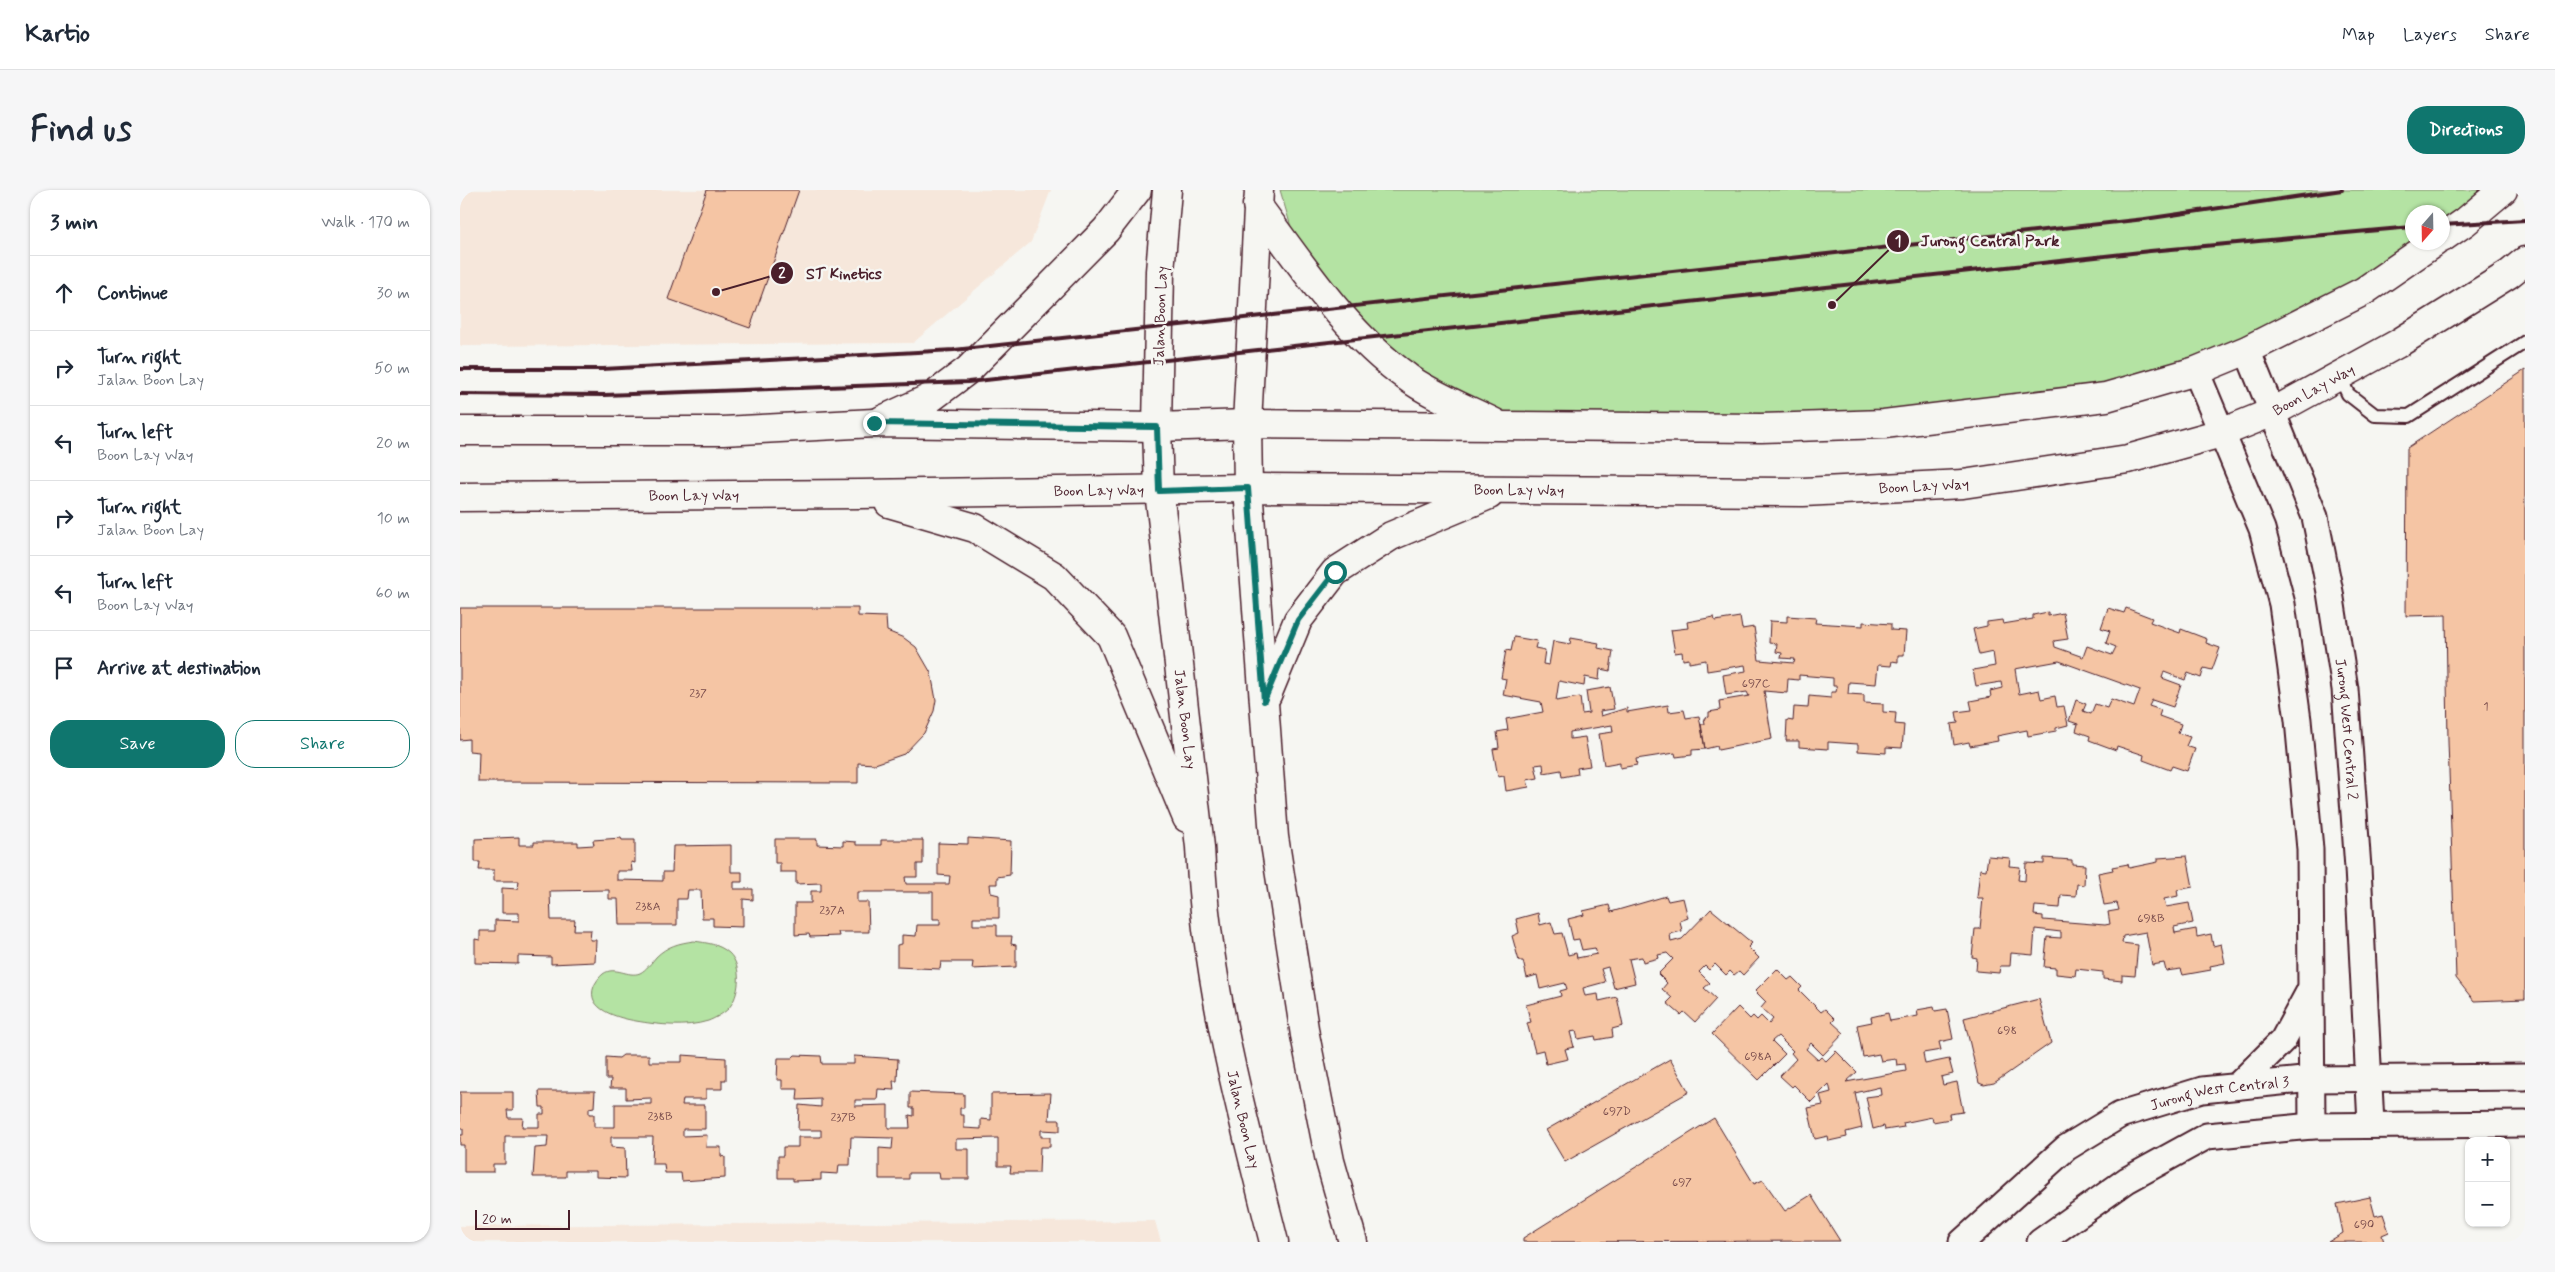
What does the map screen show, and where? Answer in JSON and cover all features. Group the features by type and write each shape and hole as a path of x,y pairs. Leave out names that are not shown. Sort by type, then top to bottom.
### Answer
{"main road":[{"path":"874,423 932,397 968,370 1106,230 1137,190"},
{"name":"Jalan Boon Lay","path":"1167,190 1160,271 1157,427 1159,491 1200,847 1202,906 1224,1041 1274,1242"},
{"path":"2450,232 2504,190"},
{"path":"1258,198 1247,424 1248,488 1274,837 1305,1035 1330,1161 1353,1242"},
{"path":"1258,198 1308,275 1352,329 1407,378 1500,426"},
{"path":"460,431 724,432 874,423 1157,427 1247,424 1761,428 1884,424 2106,397 2196,370 2247,350 2364,291 2424,250"},
{"name":"Boon Lay Way","path":"460,496 1159,491 1248,488 1803,492 1962,484 2128,459 2221,432 2273,412 2397,344 2509,274 2525,261"},
{"path":"1264,701 1298,620 1335,572 1391,536 1498,491"},
{"path":"861,494 975,528 1054,576 1111,636 1200,847"}],"street":[{"name":"Jurong West Central 2","path":"2247,350 2315,517 2345,689 2358,868 2371,1124"},
{"path":"2196,370 2262,529 2282,604 2298,720 2310,849 2312,1126"},
{"path":"2237,1086 2283,1040 2312,986"},
{"name":"Jurong West Central 3","path":"1962,1242 2066,1148 2120,1115 2202,1090 2312,1079 2525,1077"},
{"path":"2040,1242 2127,1180 2207,1136 2312,1126 2525,1124"}],"lane":[{"path":"2339,375 2348,394 2375,414 2409,416 2525,342"}],"shaded area":[{"path":"460,190 1051,190 1031,242 913,343 460,346"},
{"path":"1155,1221 1161,1242 460,1242 460,1226"}],"green space":[{"path":"1280,190 2493,190 2450,224 2450,205 2405,205 2405,250 2412,250 2196,371 1954,413 1502,421 1409,373 1312,272 1291,227"},
{"path":"694,941 713,944 721,948 729,953 736,965 738,981 735,997 728,1009 719,1016 691,1025 654,1024 613,1015 599,1007 594,1001 594,986 603,974 612,971 631,974 640,973 664,950 678,944"}],"building":[{"path":"707,190 799,190 750,328 668,299"},
{"path":"2525,370 2525,999 2474,1001 2456,978 2446,615 2406,616 2407,448"},
{"path":"460,608 858,608 858,616 886,617 887,631 904,638 916,647 931,673 936,700 934,711 924,733 904,754 875,764 858,763 858,783 478,782 479,752 469,751 469,739 460,740"},
{"path":"2108,608 2124,613 2126,608 2152,618 2150,622 2180,633 2181,629 2207,639 2206,643 2220,648 2212,670 2204,668 2201,678 2188,673 2185,680 2164,672 2162,678 2181,685 2173,707 2152,700 2149,706 2161,710 2159,716 2181,724 2178,733 2190,737 2186,746 2195,749 2187,771 2172,766 2170,770 2143,760 2144,755 2117,746 2116,750 2089,740 2090,736 2076,731 2078,724 2069,721 2076,700 2086,704 2083,711 2091,714 2095,704 2107,708 2111,699 2134,707 2140,690 2059,661 2015,669 2019,694 2039,690 2041,699 2055,696 2057,707 2064,706 2068,725 2056,728 2056,731 2028,736 2027,730 1997,736 1998,741 1970,746 1969,742 1954,745 1951,724 1958,723 1956,712 1972,710 1970,701 1991,697 1990,691 2002,688 2001,682 1976,686 1973,670 1995,666 1993,652 1979,655 1973,629 1987,626 1987,622 2002,620 2003,624 2033,619 2033,615 2048,612 2048,616 2063,613 2068,639 2054,641 2055,647 2083,657 2087,646 2112,655 2116,647 2106,643 2110,631 2101,628"},
{"path":"1787,616 1816,618 1815,623 1863,626 1863,622 1891,624 1891,630 1906,631 1904,655 1898,655 1898,662 1892,661 1891,666 1878,665 1876,684 1849,682 1848,694 1864,695 1864,703 1883,704 1883,712 1896,713 1895,724 1904,725 1902,748 1886,747 1886,753 1858,751 1858,744 1828,742 1828,749 1799,747 1799,741 1786,741 1787,720 1793,721 1794,707 1808,708 1809,696 1831,698 1831,692 1836,692 1837,686 1833,686 1833,678 1799,675 1799,680 1788,679 1787,693 1764,691 1772,739 1718,750 1717,746 1705,749 1701,724 1705,724 1704,718 1709,717 1709,712 1720,710 1719,701 1749,696 1747,692 1726,695 1723,675 1746,671 1745,665 1707,671 1706,660 1689,663 1689,659 1683,660 1682,652 1675,653 1671,630 1688,628 1687,622 1714,617 1715,621 1740,617 1742,629 1754,627 1759,660 1794,663 1795,659 1781,658 1782,653 1776,652 1777,644 1769,643 1770,621 1787,622"},
{"path":"1514,637 1537,641 1535,648 1545,650 1543,664 1549,665 1553,641 1570,644 1571,638 1599,643 1598,648 1613,651 1610,671 1600,669 1599,680 1585,677 1584,686 1559,681 1556,701 1580,697 1582,714 1589,713 1586,691 1610,687 1614,709 1600,711 1601,716 1627,708 1627,712 1668,705 1669,712 1684,710 1686,718 1699,716 1705,749 1692,750 1692,755 1676,757 1675,753 1636,759 1637,765 1620,768 1620,762 1604,765 1599,734 1613,732 1612,725 1570,732 1570,739 1585,737 1590,766 1577,768 1578,774 1562,777 1561,770 1544,773 1543,764 1535,765 1538,778 1527,780 1529,787 1506,791 1504,776 1498,777 1493,749 1499,748 1497,732 1508,730 1506,719 1543,712 1541,702 1503,695 1506,679 1501,678 1506,650 1511,651"},
{"path":"519,837 519,845 534,845 534,842 578,842 578,846 594,845 593,840 621,838 622,840 635,840 635,863 631,862 632,871 617,871 617,880 663,881 663,872 672,872 673,846 731,845 731,872 742,872 742,882 734,882 734,889 753,889 753,900 743,899 743,927 713,926 713,918 702,918 701,890 688,890 687,899 677,899 677,925 619,925 618,899 609,899 609,890 550,891 551,920 575,920 574,930 591,930 590,940 596,940 595,962 551,964 551,957 518,956 518,964 475,963 475,939 480,940 480,931 495,931 495,920 519,921 519,913 502,913 502,888 518,889 519,881 494,881 494,870 479,870 480,862 475,862 475,839"},
{"path":"968,838 1011,841 1010,875 997,877 997,884 990,884 991,893 999,895 999,918 973,918 973,925 997,925 997,936 1012,936 1011,944 1016,945 1016,967 972,969 973,962 941,962 940,969 897,967 897,945 902,944 902,935 916,936 917,925 940,925 940,919 933,919 933,892 857,892 857,902 868,902 869,932 838,932 839,936 810,937 809,934 795,935 795,903 811,903 811,891 821,891 821,883 796,884 796,872 780,872 780,863 775,863 775,839 817,839 817,845 843,846 843,841 856,842 856,845 881,845 881,840 923,840 923,864 917,864 917,877 905,877 906,884 949,884 950,876 938,875 938,843 968,844"},
{"path":"1988,856 2010,858 2009,866 2020,867 2018,880 2025,881 2026,863 2044,864 2044,858 2072,860 2072,864 2085,865 2084,885 2077,884 2076,896 2061,895 2060,908 2035,906 2034,915 2043,916 2043,920 2105,925 2110,924 2108,912 2119,910 2117,903 2104,905 2098,873 2113,870 2112,867 2128,864 2129,868 2158,862 2158,858 2187,856 2193,887 2177,890 2178,896 2164,899 2166,907 2189,903 2193,923 2174,927 2175,933 2196,929 2197,937 2211,934 2213,946 2221,944 2225,963 2210,966 2211,970 2183,975 2181,969 2166,971 2164,963 2152,965 2146,932 2123,936 2122,943 2138,945 2135,976 2122,975 2122,981 2103,979 2103,972 2076,969 2075,976 2056,974 2056,968 2044,967 2047,937 2061,938 2061,932 2035,929 2033,955 2011,953 2010,966 2000,966 1999,973 1976,971 1977,958 1972,957 1975,929 1980,929 1983,898 1977,898 1980,869 1986,870"},
{"path":"1666,896 1668,901 1683,898 1688,918 1680,921 1682,931 1670,934 1671,942 1682,939 1711,909 1752,943 1748,947 1759,958 1743,975 1739,971 1734,975 1730,971 1726,975 1715,964 1709,970 1705,966 1699,972 1710,983 1704,988 1716,999 1695,1022 1684,1012 1681,1015 1667,1003 1672,998 1662,989 1667,983 1658,974 1673,959 1667,953 1658,955 1659,958 1643,962 1642,957 1629,959 1635,983 1614,988 1608,967 1601,969 1605,982 1583,988 1585,996 1598,994 1599,1001 1617,997 1623,1026 1612,1029 1613,1037 1596,1040 1595,1036 1578,1039 1576,1031 1570,1032 1574,1047 1565,1049 1568,1059 1546,1064 1543,1050 1535,1052 1527,1023 1531,1022 1526,1005 1561,996 1560,991 1567,989 1565,983 1540,989 1537,975 1527,978 1523,961 1519,961 1512,936 1519,933 1516,919 1538,913 1540,925 1551,922 1555,934 1562,933 1568,955 1576,953 1577,958 1597,954 1595,948 1582,950 1579,939 1573,940 1568,919 1584,915 1583,911 1609,905 1611,912"},
{"path":"1777,969 1788,980 1792,977 1802,987 1799,990 1821,1012 1825,1009 1835,1019 1832,1022 1844,1033 1823,1055 1811,1043 1806,1049 1818,1060 1821,1057 1826,1061 1836,1051 1857,1072 1846,1082 1906,1071 1905,1064 1897,1065 1896,1059 1881,1061 1879,1054 1863,1057 1857,1025 1872,1022 1871,1017 1888,1013 1890,1021 1918,1016 1917,1010 1934,1007 1935,1011 1947,1009 1953,1039 1939,1042 1941,1050 1923,1053 1925,1064 1949,1059 1953,1074 1941,1077 1943,1085 1957,1082 1963,1112 1949,1114 1950,1119 1933,1122 1932,1117 1903,1123 1904,1127 1885,1130 1884,1126 1873,1129 1866,1097 1881,1095 1880,1087 1855,1093 1862,1128 1846,1132 1847,1137 1829,1141 1828,1136 1815,1139 1808,1108 1823,1105 1820,1095 1831,1092 1829,1084 1811,1102 1794,1085 1792,1087 1780,1076 1796,1059 1791,1053 1793,1051 1778,1036 1772,1041 1785,1054 1759,1080 1712,1034 1738,1007 1750,1019 1753,1016 1757,1020 1761,1016 1769,1024 1773,1019 1761,1008 1766,1002 1755,991"},
{"path":"2039,999 2051,1043 1994,1083 1984,1085 1979,1083 1964,1018"},
{"path":"623,1055 649,1055 649,1062 682,1062 682,1055 726,1058 726,1080 722,1080 722,1089 706,1089 706,1099 683,1099 682,1105 705,1105 705,1129 683,1129 683,1136 707,1135 706,1147 721,1147 721,1156 725,1157 725,1178 682,1181 681,1173 665,1173 664,1164 652,1164 653,1137 611,1137 611,1147 625,1148 626,1178 596,1177 596,1171 566,1171 566,1177 533,1177 535,1148 547,1147 548,1136 505,1136 505,1164 493,1164 493,1172 464,1172 464,1145 460,1145 460,1135 463,1135 463,1128 460,1128 460,1092 513,1092 513,1110 507,1110 508,1118 523,1118 522,1127 539,1127 539,1114 544,1114 544,1107 540,1107 539,1091 595,1091 594,1107 589,1108 589,1114 594,1114 594,1127 615,1127 615,1104 651,1104 651,1098 626,1099 626,1088 610,1088 611,1079 606,1079 606,1057 619,1058"},
{"path":"795,1055 821,1056 822,1064 854,1064 854,1056 898,1059 897,1081 893,1081 894,1090 878,1089 877,1100 855,1100 855,1106 888,1105 888,1128 910,1128 909,1115 914,1116 914,1108 910,1108 910,1092 964,1094 964,1108 960,1108 960,1115 964,1115 964,1128 981,1129 981,1119 991,1120 991,1094 1051,1093 1049,1120 1060,1120 1060,1131 1041,1130 1041,1137 1050,1137 1050,1147 1040,1147 1039,1173 1010,1173 1011,1166 998,1166 998,1138 956,1139 956,1149 969,1149 969,1179 940,1179 939,1173 909,1173 909,1179 879,1179 879,1148 892,1149 893,1138 851,1137 850,1165 839,1165 838,1174 821,1173 821,1180 793,1181 793,1178 778,1178 778,1156 783,1156 783,1147 798,1147 798,1137 821,1137 821,1130 798,1130 799,1105 821,1107 821,1099 797,1100 798,1089 782,1089 782,1080 777,1080 778,1058 792,1058"},
{"path":"1670,1059 1689,1092 1565,1162 1546,1130"},
{"path":"1714,1118 1754,1184 1763,1180 1785,1211 1811,1195 1840,1241 1523,1242 1523,1238"},
{"path":"2370,1197 2375,1216 2383,1214 2389,1232 2382,1235 2384,1242 2328,1242 2343,1233 2337,1204"}],"railway":[{"path":"460,369 603,369 954,350 2145,219 2342,190"},
{"path":"2450,225 2525,220"},
{"path":"460,394 604,395 968,382 2150,251 2405,228"}],"place":[{"name":"ST Kinetics","path":"716,292"},
{"name":"Jurong Central Park","path":"1832,305"}],"route":[{"path":"874,423 1157,427 1159,491 1248,488 1264,701 1298,620 1335,572"}]}
